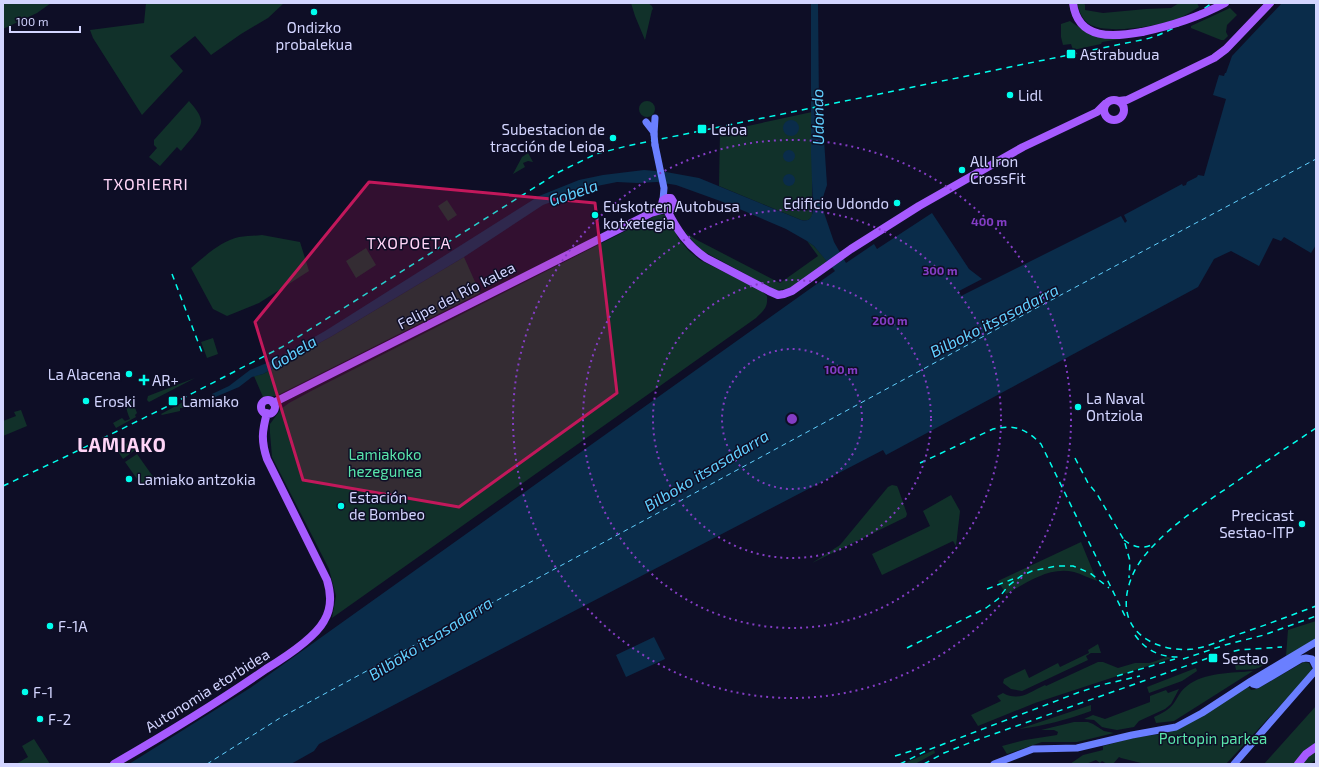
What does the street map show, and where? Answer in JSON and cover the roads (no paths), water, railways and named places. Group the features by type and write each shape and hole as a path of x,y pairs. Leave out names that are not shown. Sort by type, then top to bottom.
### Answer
{"main road":[{"path":"1073,3 1076,15 1082,23 1095,33 1111,35 1142,32 1164,27 1198,16 1225,3"},
{"path":"1202,64 1226,47 1267,3"},
{"path":"666,200 673,220 681,235 696,251 706,258 774,293 784,294 792,291 844,254 897,220 1002,158 1100,111 1105,104 1113,100 1127,100 1214,58 1226,49 1270,3"},
{"path":"1084,118 1095,116 1106,117 1112,120 1118,119 1123,114 1129,103 1138,94"},
{"path":"1119,101 1123,105 1124,111"},
{"path":"1105,104 1104,111 1106,117"},
{"name":"Felipe del Río kalea","path":"312,636 319,629 325,619 330,604 330,590 323,572 267,459 262,438 267,413 262,410 262,403 268,400 273,403 652,213 666,200"},
{"name":"Autonomia etorbidea","path":"114,764 241,686 284,658 312,636"},
{"path":"1298,764 1306,754 1316,747"}],"street":[{"path":"653,133 655,118"},
{"path":"646,122 653,133 666,200"},
{"path":"994,764 1033,749 1077,748 1132,734 1176,727 1202,713 1251,681 1316,642"},
{"path":"1234,764 1315,664 1306,658 1301,659 1257,685 1253,684 1251,681"}],"water":[{"path":"811,3 818,3 819,109 822,109 827,185 822,200 822,207 834,242 846,263 874,244 877,249 932,213 969,269 982,279 959,291 961,296 1121,216 1125,223 1127,221 1124,215 1182,184 1183,186 1186,185 1187,182 1198,175 1204,176 1226,99 1213,95 1219,75 1224,76 1232,56 1282,3 1316,3 1316,245 1311,253 1284,237 1281,241 1273,238 1259,266 1231,251 1214,259 1198,287 886,455 883,450 319,744 314,751 291,764 129,764 250,688 835,271 814,246 807,241 786,229 723,202 676,185 657,182 617,182 592,187 543,205 464,257 332,336 263,374 252,377 239,387 213,398 212,394 229,386 250,370 274,360 325,331 539,196 579,180 603,175 644,170 666,172 699,178 801,220 810,219 813,209 811,153"},
{"path":"788,120 794,120 799,125 797,134 794,136 788,136 783,131 783,125"},
{"path":"789,150 793,152 795,156 793,160 789,162 785,160 783,156 785,152"},
{"path":"791,174 794,175 794,185 787,186 784,185 783,178 784,175"},
{"path":"654,637 665,659 626,677 616,655"}],"railway":[{"path":"3,486 162,409 282,347 559,172 596,154 627,146 1146,39 1164,33 1189,19 1212,3"},
{"path":"172,274 203,355"},
{"path":"920,463 993,429 1008,427 1025,431 1041,444 1125,616"},
{"path":"1316,428 1198,508 1165,534 1136,567 1127,591 1126,608 1132,625 1145,639 1164,647 1183,650 1208,645 1316,606"},
{"path":"1075,458 1088,483 1097,494 1124,540 1130,561 1129,578"},
{"path":"1124,540 1138,547 1146,547 1153,544"},
{"path":"907,648 986,608 998,599 1008,586 1021,576 1032,571 1056,566 1073,566 1090,573 1109,588"},
{"path":"987,589 1013,579"},
{"path":"1183,659 1225,645 1264,635 1316,616"},
{"path":"1135,635 1139,641 1149,649 1161,655 1181,657"},
{"path":"924,764 944,753 974,741 1214,656 1239,650 1282,647"},
{"path":"1117,676 1175,659"},
{"path":"900,764 928,750 1077,693 1101,685 1140,676"},
{"path":"895,756 924,747"}],"place":[{"name":"Ondizko probalekua","path":"314,12"},
{"name":"Astrabudua","path":"1071,54"},
{"name":"Lidl","path":"1010,95"},
{"name":"Leioa","path":"702,129"},
{"name":"Subestacion de tracción de Leioa","path":"613,138"},
{"name":"All Iron CrossFit","path":"962,170"},
{"name":"Edificio Udondo","path":"897,203"},
{"name":"Euskotren Autobusa kotxetegia","path":"595,215"},
{"name":"La Alacena","path":"129,374"},
{"name":"AR+","path":"144,380"},
{"name":"Eroski","path":"86,401"},
{"name":"Lamiako","path":"173,401"},
{"name":"La Naval Ontziola","path":"1078,407"},
{"name":"Lamiako antzokia","path":"129,479"},
{"name":"Estación de Bombeo","path":"341,506"},
{"name":"Precicast Sestao-ITP","path":"1302,524"},
{"name":"F-1A","path":"50,626"},
{"name":"Sestao","path":"1213,658"},
{"name":"F-1","path":"25,692"},
{"name":"F-2","path":"40,719"}],"district":[{"name":"TXORIERRI","path":"146,183"},
{"name":"TXOPOETA","path":"409,242"},
{"name":"LAMIAKO","path":"122,444"}],"water label":[{"name":"Udondo","path":"817,117"},
{"name":"Gobela","path":"573,192"},
{"name":"Bilboko itsasadarra","path":"994,320"},
{"name":"Gobela","path":"293,352"},
{"name":"Bilboko itsasadarra","path":"706,470"},
{"name":"Bilboko itsasadarra","path":"430,638"}],"park label":[{"name":"Lamiakoko hezegunea","path":"385,462"},
{"name":"Portopin parkea","path":"1213,738"}]}
